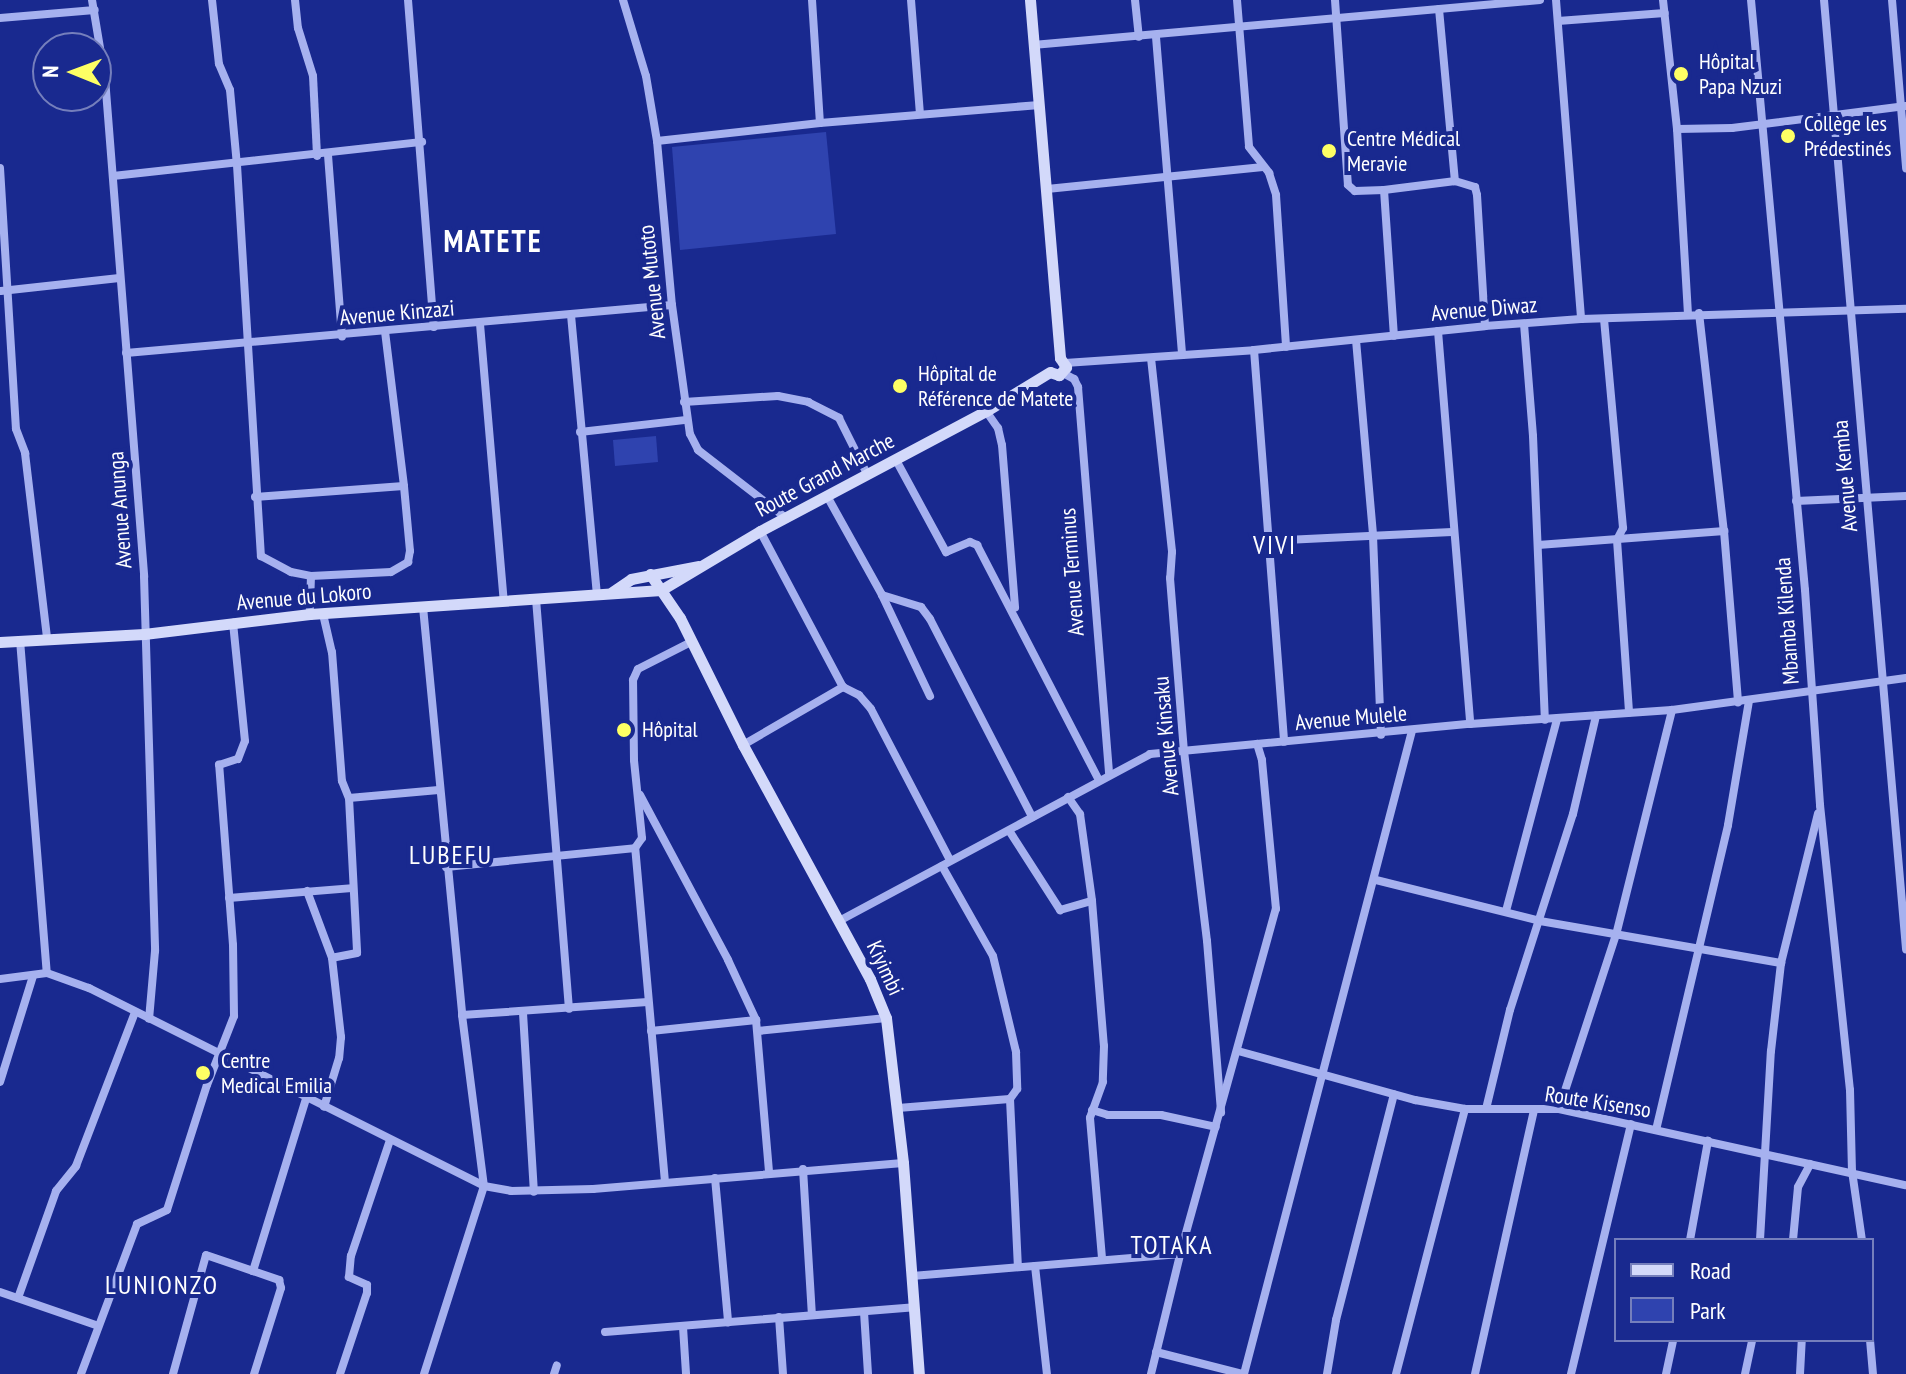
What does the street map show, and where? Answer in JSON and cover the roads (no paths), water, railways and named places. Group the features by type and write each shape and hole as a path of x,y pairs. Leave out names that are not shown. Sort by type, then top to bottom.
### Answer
{"street":[{"name":"Avenue Anunga","path":"92,0 113,176 144,576 155,951 149,1019"},
{"path":"212,0 219,64 230,90 237,165 261,556 272,565 311,576 391,572 404,566 410,551 385,332"},
{"path":"295,0 298,28 313,76 317,156"},
{"path":"408,0 422,142 434,327"},
{"name":"Avenue Mutoto","path":"623,0 646,76 657,141 686,420 698,450 786,518"},
{"path":"812,0 820,123"},
{"path":"911,0 920,114"},
{"name":"Avenue Terminus","path":"1030,0 1063,365 1078,387 1109,775"},
{"path":"1135,0 1139,37"},
{"path":"1237,0 1246,135 1249,147 1269,173 1276,195 1286,347"},
{"path":"1335,0 1349,189 1384,190 1455,181 1475,187 1485,326"},
{"path":"1033,45 1156,37 1439,9 1459,4 1540,0"},
{"path":"1556,0 1581,319"},
{"path":"1663,0 1677,129 1688,314"},
{"name":"Mbamba Kilenda","path":"1751,0 1820,805 1850,1090 1852,1171 1862,1238"},
{"name":"Avenue Kemba","path":"1824,0 1848,312 1906,949"},
{"path":"1892,0 1906,168"},
{"path":"1439,9 1455,181"},
{"path":"0,18 95,10"},
{"path":"1558,21 1665,13"},
{"path":"1156,37 1182,355"},
{"path":"657,141 820,123 1039,105"},
{"path":"1677,129 1762,124 1903,106"},
{"path":"113,176 328,155 422,142"},
{"path":"328,155 342,336"},
{"path":"1047,189 1263,167"},
{"path":"0,168 2,290 17,439 25,453 47,638"},
{"path":"1384,190 1394,336"},
{"path":"2,290 119,278"},
{"name":"Avenue Kinzazi","path":"126,353 672,305"},
{"name":"Avenue Diwaz","path":"1063,365 1581,319 1906,309"},
{"path":"1699,313 1724,531 1738,702"},
{"path":"571,315 597,594"},
{"path":"1604,319 1623,528 1617,540 1629,713"},
{"path":"480,324 504,602"},
{"path":"1524,324 1545,720"},
{"path":"1438,331 1470,724"},
{"path":"1356,340 1373,536 1381,735"},
{"path":"1254,350 1284,742"},
{"name":"Avenue Kinsaku","path":"1151,358 1172,552 1170,578 1184,751 1207,941 1221,1112"},
{"name":"Route Grand Marche","path":"667,588 760,531 986,411 1050,372 1050,361 1063,365"},
{"path":"684,402 778,396 808,402 839,418 867,474"},
{"path":"986,411 998,428 1002,445 1017,616"},
{"path":"580,432 686,420"},
{"path":"896,460 946,552 970,542 977,545 1017,616 1099,780"},
{"path":"255,497 404,486"},
{"path":"827,496 882,595 930,696"},
{"path":"1796,501 1906,496"},
{"path":"760,531 843,687 859,695 871,709 993,956 1016,1052 1017,1089 1010,1099 1018,1267"},
{"path":"1538,545 1724,531"},
{"path":"1267,541 1452,532"},
{"name":"Route Grand Marche","path":"650,574 702,565"},
{"name":"Kiyimbi","path":"668,569 667,588 691,642 839,921 886,1018 898,1108 919,1374"},
{"name":"Avenue du Lokoro","path":"612,592 625,581 650,574"},
{"name":"Kiyimbi","path":"650,574 667,588"},
{"path":"311,576 317,614 332,652 342,781 349,798 357,953 332,958"},
{"name":"Avenue du Lokoro","path":"0,642 144,634 317,614 612,592 634,594 667,588"},
{"path":"882,595 921,607 930,619 1032,817"},
{"path":"536,599 569,1009"},
{"path":"423,607 446,867 484,1186 424,1374"},
{"path":"81,1374 96,1325 137,1224 167,1210 234,1016 219,765 238,759 245,741 233,623"},
{"path":"20,640 47,973"},
{"path":"665,1182 635,848 642,838 637,791 633,674 691,642"},
{"name":"Avenue Mulele","path":"839,921 1010,832 1150,754 1381,735 1470,724 1672,710 1749,701 1880,679 1906,678"},
{"path":"743,745 843,687"},
{"path":"1656,1130 1728,825 1749,701"},
{"path":"1559,1109 1616,935 1672,710"},
{"path":"1486,1109 1510,1010 1573,814 1596,716"},
{"path":"1506,911 1557,719"},
{"path":"1156,1352 1243,1374 1376,880 1412,731"},
{"path":"1151,1374 1180,1254 1276,909 1262,760 1257,744"},
{"path":"349,798 439,790"},
{"path":"637,791 728,960 756,1020 769,1172"},
{"path":"1068,797 1080,814 1092,901 1104,1072 1101,1093 1092,1110 1092,1161 1102,1259"},
{"path":"1760,1238 1771,1051 1781,963 1820,805"},
{"path":"1010,832 1060,910 1092,901"},
{"path":"446,867 635,848"},
{"path":"1376,880 1540,921 1781,963"},
{"path":"229,898 352,888"},
{"path":"307,891 332,958 341,1037 339,1058 324,1107"},
{"path":"0,979 47,973 89,988 484,1186 534,1192 903,1163"},
{"path":"0,1082 33,976"},
{"path":"462,1015 648,1002"},
{"path":"18,1298 56,1191 76,1166 135,1012"},
{"path":"523,1013 534,1192"},
{"path":"758,1031 886,1018"},
{"path":"651,1031 756,1020"},
{"name":"Route Kisenso","path":"1238,1051 1323,1076 1465,1109 1559,1109 1906,1185"},
{"path":"1327,1374 1336,1320 1394,1094"},
{"path":"253,1271 306,1099"},
{"path":"898,1108 1010,1099"},
{"path":"1396,1374 1465,1109"},
{"path":"1092,1110 1108,1115 1161,1115 1216,1127"},
{"path":"1475,1374 1534,1110"},
{"path":"1571,1374 1631,1124"},
{"path":"340,1374 367,1293 367,1285 349,1277 351,1256 390,1140"},
{"path":"1690,1238 1708,1141"},
{"path":"1793,1238 1798,1187 1810,1164"},
{"path":"803,1169 812,1315"},
{"path":"715,1178 728,1322"},
{"path":"912,1276 1180,1254"},
{"path":"173,1374 206,1255 279,1280 281,1288 254,1374"},
{"path":"1035,1266 1047,1374"},
{"path":"0,1292 96,1325"},
{"path":"605,1332 914,1307"},
{"path":"864,1312 868,1374"},
{"path":"779,1317 783,1374"},
{"path":"683,1327 686,1374"},
{"path":"1666,1374 1673,1342"},
{"path":"1745,1374 1752,1342"},
{"path":"1800,1374 1802,1342"},
{"path":"1870,1342 1873,1374"}],"place":[{"name":"Hôpital Papa Nzuzi","path":"1681,74"},
{"name":"Collège les Prédestinés","path":"1788,136"},
{"name":"Centre Médical Meravie","path":"1329,151"},
{"name":"Hôpital de Référence de Matete","path":"900,386"},
{"name":"Hôpital","path":"624,730"},
{"name":"Centre Medical Emilia","path":"203,1073"}],"district":[{"name":"MATETE","path":"493,241"},
{"name":"VIVI","path":"1275,545"},
{"name":"LUBEFU","path":"451,855"},
{"name":"TOTAKA","path":"1172,1245"},
{"name":"LUNIONZO","path":"162,1285"}]}
